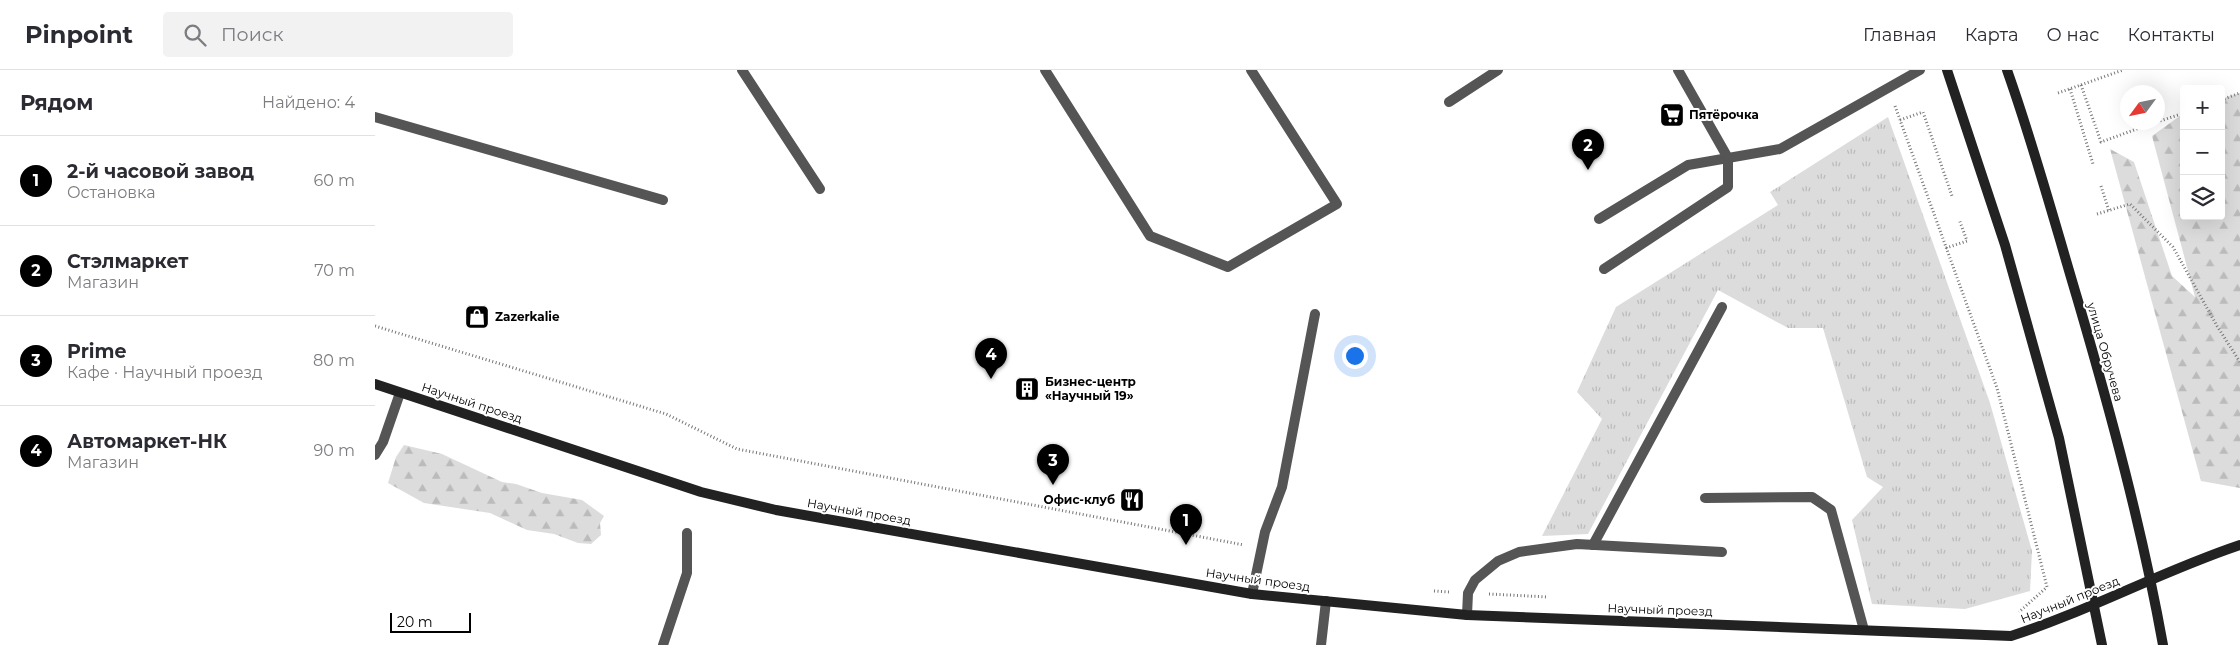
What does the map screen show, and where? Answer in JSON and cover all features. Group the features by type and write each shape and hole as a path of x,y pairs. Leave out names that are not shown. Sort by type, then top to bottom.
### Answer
{"street":[{"path":"1947,70 2005,245 2059,438 2102,645"},
{"name":"улица Обручева","path":"2007,70 2060,240 2111,417 2151,580 2163,645"},
{"name":"Научный проезд","path":"375,384 701,492 776,510 1251,594 1467,615 2011,636 2093,606 2206,556 2240,545"}],"lane":[{"path":"742,70 820,189"},
{"path":"1045,70 1150,236 1228,267 1337,204 1251,70"},
{"path":"1449,102 1498,70"},
{"path":"1604,269 1728,187 1728,158 1678,70"},
{"path":"1599,219 1688,165 1780,149 1920,70"},
{"path":"375,117 663,200"},
{"path":"1593,545 1722,307"},
{"path":"1251,594 1262,549 1282,486 1315,314"},
{"path":"375,455 383,442 400,393"},
{"path":"1705,498 1812,497 1831,510 1864,630"},
{"path":"663,645 687,573 687,533"},
{"path":"1467,615 1468,592 1475,580 1498,561 1519,552 1577,544 1723,552"},
{"path":"1321,645 1327,602"}],"path":[{"path":"2058,93 2123,70"},
{"path":"2081,85 2101,142 2135,130"},
{"path":"1888,89 1997,388 2047,587"},
{"path":"2070,89 2093,164"},
{"path":"2225,99 2240,93"},
{"path":"1900,120 1923,112 1951,196"},
{"path":"2165,119 2180,114"},
{"path":"2101,186 2109,211"},
{"path":"2097,214 2130,204 2173,247 2217,326 2240,362"},
{"path":"1946,248 1967,241 1959,219"},
{"path":"375,326 666,414 737,449 1262,549"}],"green space":[{"path":"2240,93 2240,488 2201,481 2110,149 2134,162 2172,276 2195,297 2152,136 2160,130 2165,130 2165,127 2180,116 2180,220 2225,220 2225,98"},
{"path":"1888,117 1990,403 2032,551 2030,591 1965,609 1872,604 1852,520 1883,487 1867,477 1823,328 1788,328 1718,290 1588,534 1542,536 1602,419 1577,392 1616,307 1778,205 1770,192"},
{"path":"404,445 442,454 502,482 516,484 542,493 582,500 604,516 600,523 601,535 591,544 578,543 554,534 527,530 490,513 424,503 388,483 396,457"}],"place":[{"name":"Пятёрочка","path":"1672,115"},
{"name":"Стэлмаркет","path":"1588,170"},
{"name":"Zazerkalie","path":"477,317"},
{"name":"Автомаркет-НК","path":"991,379"},
{"name":"Бизнес-центр «Научный 19»","path":"1027,389"},
{"name":"Prime","path":"1053,485"},
{"name":"Офис-клуб","path":"1132,500"},
{"name":"2-й часовой завод","path":"1186,545"}]}
